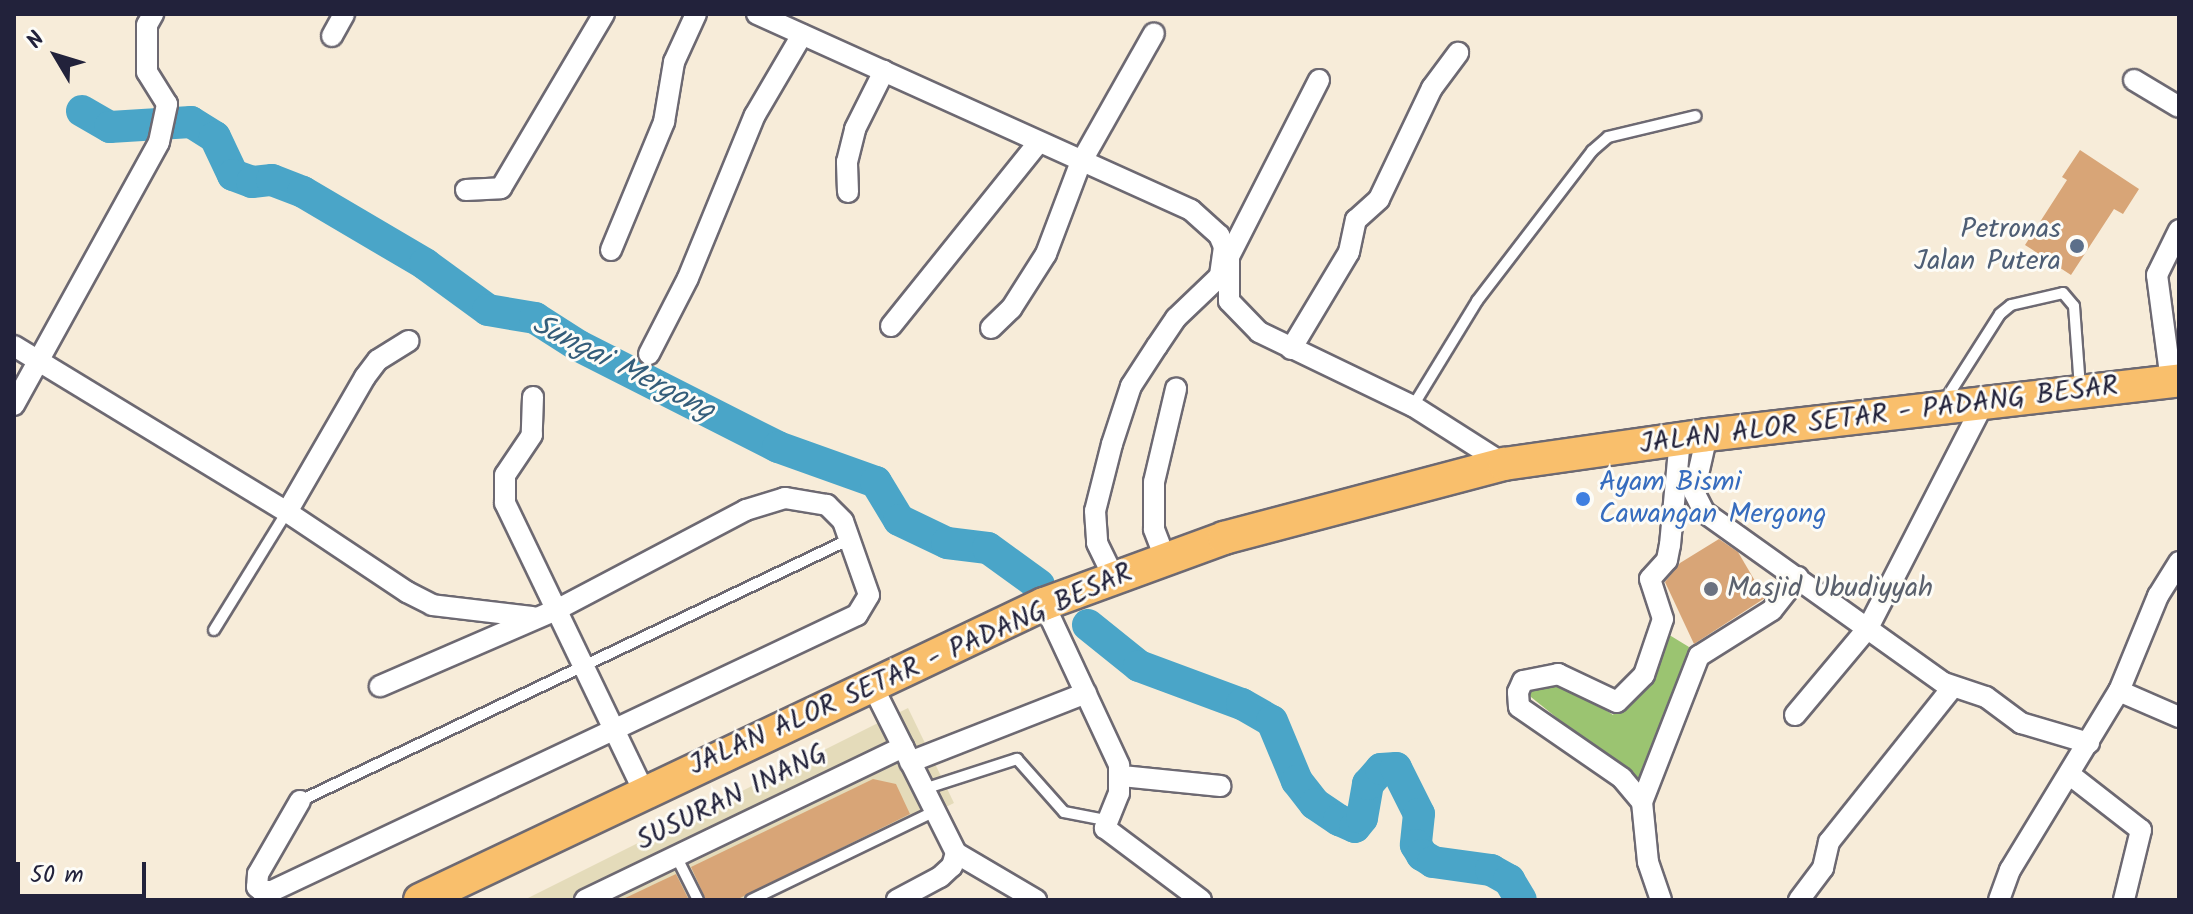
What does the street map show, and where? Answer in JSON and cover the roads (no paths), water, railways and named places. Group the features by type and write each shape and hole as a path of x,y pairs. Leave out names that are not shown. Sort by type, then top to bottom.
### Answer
{"main road":[{"name":"JALAN ALOR SETAR - PADANG BESAR","path":"420,900 871,683 1044,604 1165,558 1364,497 1504,464 1693,437 2175,380"}],"street":[{"path":"14,405 159,142 167,104 147,72 147,25 153,14"},
{"path":"332,36 344,14"},
{"path":"466,190 501,188 604,14"},
{"path":"611,250 664,122 674,62 696,14"},
{"path":"757,14 1080,164 1191,210 1211,225 1224,247 1220,276 1229,301 1259,332 1413,406 1504,464"},
{"path":"991,328 1011,309 1046,254 1080,164 1154,33"},
{"path":"649,354 688,278 755,115 802,35"},
{"path":"1291,349 1349,252 1356,220 1379,199 1432,88 1458,53"},
{"path":"848,192 847,162 855,129 884,71"},
{"path":"1229,301 1229,257 1319,80"},
{"path":"2134,80 2179,107"},
{"path":"891,326 1038,143"},
{"path":"2175,380 2157,275 2179,230"},
{"path":"1113,576 1097,543 1095,511 1131,386 1176,318 1220,276"},
{"path":"287,512 365,377 378,360 409,341"},
{"path":"14,346 287,512 432,605 532,617"},
{"path":"1165,558 1154,529 1154,482 1176,389"},
{"path":"533,397 532,435 505,475 502,490 644,792"},
{"path":"1795,715 1868,628 1984,402"},
{"path":"1693,437 1695,502 1952,688 1986,697 2021,723 2089,743"},
{"path":"1642,802 1622,778 1519,707 1518,692 1523,681 1558,674 1617,702 1644,675 1663,619 1650,579 1667,560 1693,437"},
{"path":"300,801 258,874 257,887 262,891 272,891 857,615 869,595 850,539 827,505 785,498 746,510 556,610 532,617 380,686"},
{"path":"1999,900 2010,870 2119,691 2158,596 2179,562"},
{"path":"1661,900 1648,862 1642,802 1699,656 1772,610 1798,577"},
{"path":"1044,604 1122,776 1105,820 1114,838 1201,900"},
{"path":"871,683 956,853 1036,900"},
{"path":"1799,900 1823,868 1829,842 1952,688"},
{"path":"2119,691 2179,717"},
{"name":"SUSURAN INANG","path":"585,900 676,856 907,755 1086,693"},
{"path":"2069,774 2141,830 2124,900"},
{"path":"1122,776 1220,786"},
{"path":"897,900 940,877 952,866 956,853"}],"lane":[{"path":"1413,406 1477,301 1592,151 1608,137 1696,116"},
{"path":"1941,407 2000,314 2011,305 2063,293 2074,306 2080,390"},
{"path":"214,630 287,512"},
{"path":"300,801 584,670 850,539"},
{"path":"924,789 1017,759 1064,812 1105,820"},
{"path":"751,900 935,811"},
{"path":"676,856 698,900"}],"waterway":[{"name":"Sungai Mergong","path":"82,111 110,127 191,122 215,137 233,175 252,182 272,180 303,192 425,264 488,310 535,318 579,346 778,447 876,482 899,520 947,543 988,548 1039,585"},
{"name":"Sungai Mergong","path":"1088,625 1139,666 1242,704 1272,721 1297,781 1315,804 1339,820 1355,827 1362,818 1368,784 1381,769 1396,768 1419,814 1416,845 1422,855 1433,862 1491,870 1509,880 1521,900"}],"place":[{"name":"Petronas Jalan Putera","path":"2077,246"},
{"name":"Ayam Bismi Cawangan Mergong","path":"1583,499"},
{"name":"Masjid Ubudiyyah","path":"1711,589"}]}
